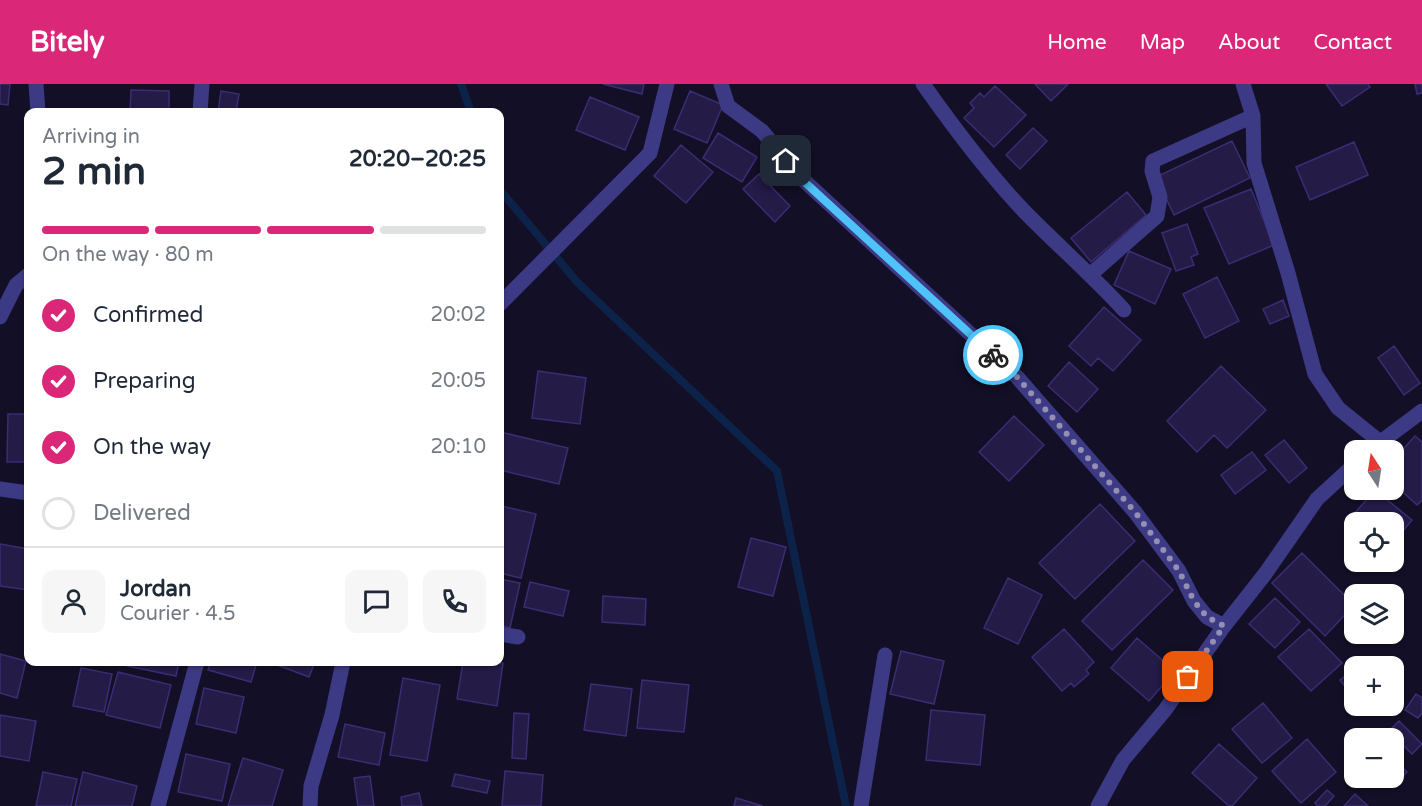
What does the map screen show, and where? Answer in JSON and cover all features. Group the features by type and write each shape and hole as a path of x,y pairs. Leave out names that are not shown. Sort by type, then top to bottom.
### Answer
{"street":[{"path":"36,84 39,108"},
{"path":"200,108 202,84"},
{"path":"504,300 650,153 667,84"},
{"path":"721,84 728,106 762,131 798,176 1017,377 1135,512 1179,571 1194,601 1207,617 1224,626"},
{"path":"923,84 953,127 994,177 1124,310"},
{"path":"1244,84 1253,116 1254,163 1288,273 1315,374 1338,408 1368,440"},
{"path":"1091,274 1157,216 1160,197 1152,171 1153,161 1253,116"},
{"path":"0,317 16,285 24,278"},
{"path":"1382,440 1422,411"},
{"path":"1098,806 1124,760 1165,710 1317,499 1344,474"},
{"path":"0,489 24,492"},
{"path":"504,635 518,637"},
{"path":"861,806 885,655"},
{"path":"158,806 196,666"},
{"path":"310,806 311,786 332,715 342,666"}],"building":[{"path":"0,84 10,84 8,105 0,104"},
{"path":"603,84 644,84 642,94"},
{"path":"1035,84 1068,84 1051,101"},
{"path":"1326,84 1368,84 1370,87 1342,106"},
{"path":"1415,84 1422,84 1422,93 1417,94"},
{"path":"995,86 1026,115 994,147 964,118 974,108 970,103 980,93 984,97"},
{"path":"131,90 169,91 169,108 130,108"},
{"path":"221,91 239,94 237,108 219,108"},
{"path":"690,91 723,105 707,143 674,129"},
{"path":"590,97 639,117 625,150 576,130"},
{"path":"1033,128 1047,141 1020,169 1006,155"},
{"path":"718,133 757,157 742,182 703,158"},
{"path":"1232,141 1250,178 1174,215 1156,177"},
{"path":"1354,142 1368,175 1310,200 1296,167"},
{"path":"681,145 713,172 686,203 654,176"},
{"path":"759,174 790,206 775,222 743,189"},
{"path":"1251,189 1274,245 1229,264 1204,208"},
{"path":"1127,192 1146,215 1091,262 1071,238"},
{"path":"1187,224 1198,254 1191,257 1194,265 1176,271 1162,233"},
{"path":"1129,251 1171,269 1155,304 1114,285"},
{"path":"1217,277 1239,321 1205,338 1183,294"},
{"path":"1283,300 1289,316 1270,324 1263,309"},
{"path":"1104,307 1141,340 1113,371 1098,358 1091,366 1069,346"},
{"path":"1394,346 1420,383 1404,395 1378,358"},
{"path":"1069,362 1098,389 1077,412 1048,386"},
{"path":"1221,366 1266,410 1227,448 1214,435 1197,452 1167,421"},
{"path":"538,371 586,378 580,424 532,418"},
{"path":"8,414 24,414 24,462 7,462"},
{"path":"1014,416 1044,445 1009,481 979,452"},
{"path":"504,433 568,448 559,484 504,471"},
{"path":"1415,436 1422,442 1422,500 1417,505 1404,493 1404,448"},
{"path":"1284,440 1307,468 1289,483 1265,455"},
{"path":"1252,452 1266,470 1235,494 1221,475"},
{"path":"1366,500 1387,500 1402,512 1356,512"},
{"path":"1100,504 1135,541 1075,599 1039,563"},
{"path":"504,507 536,514 521,578 504,574"},
{"path":"1404,514 1412,520 1404,530"},
{"path":"751,538 786,547 773,596 738,587"},
{"path":"0,544 24,548 24,589 0,586"},
{"path":"1302,553 1344,595 1344,616 1325,636 1272,583"},
{"path":"1143,560 1173,590 1112,650 1082,621"},
{"path":"1008,578 1042,595 1018,644 984,628"},
{"path":"504,580 520,583 510,628 504,626"},
{"path":"530,582 569,591 563,616 524,607"},
{"path":"603,596 646,599 645,625 602,622"},
{"path":"1275,598 1300,622 1275,648 1249,624"},
{"path":"1064,629 1094,662 1086,670 1089,674 1074,687 1071,683 1062,691 1032,657"},
{"path":"1309,629 1342,663 1311,691 1278,657"},
{"path":"1137,638 1175,671 1149,701 1111,668"},
{"path":"901,651 944,661 934,704 890,694"},
{"path":"0,654 24,660 17,698 0,693"},
{"path":"127,666 178,666 176,676"},
{"path":"210,666 256,666 251,682 208,670"},
{"path":"280,666 313,666 309,677"},
{"path":"462,666 503,666 497,706 457,699"},
{"path":"81,668 112,674 104,712 73,706"},
{"path":"118,672 171,685 160,728 106,715"},
{"path":"403,678 440,685 427,761 390,755"},
{"path":"642,680 689,685 684,732 637,728"},
{"path":"591,684 632,689 626,736 584,730"},
{"path":"204,688 244,697 236,733 196,724"},
{"path":"1416,694 1422,698 1422,713 1418,718 1405,710"},
{"path":"1263,703 1292,738 1262,763 1232,729"},
{"path":"931,710 985,715 980,765 926,760"},
{"path":"514,713 529,714 526,759 512,758"},
{"path":"0,715 36,721 29,761 0,756"},
{"path":"1399,721 1422,744 1412,754 1404,746 1404,728 1392,728"},
{"path":"345,724 385,733 379,765 338,757"},
{"path":"1307,739 1336,772 1301,803 1272,771"},
{"path":"1219,744 1257,778 1232,806 1229,806 1192,773"},
{"path":"186,754 230,764 222,801 178,792"},
{"path":"243,758 283,770 272,806 228,806"},
{"path":"505,771 543,775 541,806 502,806"},
{"path":"43,772 77,779 71,806 36,806"},
{"path":"83,772 137,786 132,806 75,806"},
{"path":"455,774 490,781 487,793 452,786"},
{"path":"370,776 374,806 358,806 354,778"},
{"path":"1327,790 1334,796 1325,806 1318,806 1315,803"},
{"path":"419,793 422,806 402,806 401,797"},
{"path":"1355,794 1368,806 1344,806"},
{"path":"736,798 763,806 734,806"}],"waterway":[{"path":"461,84 470,108"},
{"path":"504,195 578,283 777,471 846,806"}],"way so far":[{"path":"993,355 1017,377 1135,512 1179,571 1194,601 1207,617 1224,626 1188,677"}],"route":[{"path":"786,161 798,176 993,355"}]}
